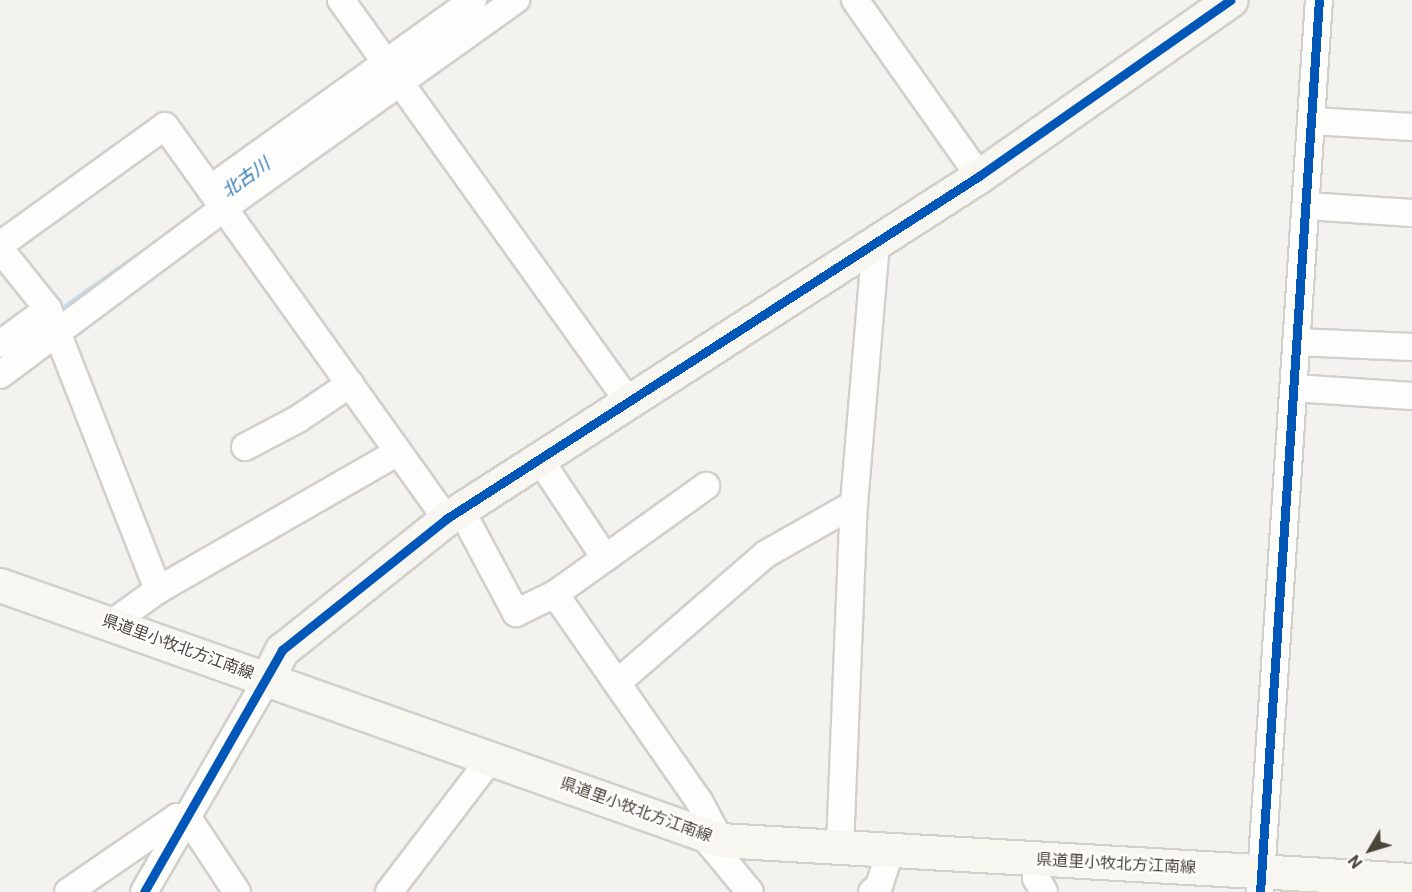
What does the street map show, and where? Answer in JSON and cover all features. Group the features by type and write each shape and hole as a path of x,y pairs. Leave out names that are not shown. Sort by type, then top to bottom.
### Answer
{"main road":[{"path":"267,679 282,650 453,515 979,176 1230,0"},
{"name":"県道里小牧北方江南線","path":"0,585 711,837 1036,859 1261,882 1412,880"}],"street":[{"path":"341,0 629,403"},
{"path":"394,72 474,0"},
{"path":"0,344 52,319 394,72 516,0"},
{"path":"855,0 979,176"},
{"path":"1261,882 1296,342 1313,121 1319,0"},
{"path":"1313,121 1412,127"},
{"path":"158,590 52,319 0,247 165,126 398,452 453,515 516,614 555,594 706,486"},
{"path":"1307,206 1412,213"},
{"path":"840,847 854,504 876,244"},
{"path":"0,375 52,319"},
{"path":"1296,342 1412,347"},
{"path":"246,447 298,419 350,384"},
{"path":"1294,388 1412,396"},
{"path":"112,623 158,590 398,452"},
{"path":"540,460 605,558"},
{"path":"617,683 766,554 854,504"},
{"path":"555,594 699,801 711,837 750,892"},
{"path":"144,892 267,679"},
{"path":"389,892 491,758"},
{"path":"68,892 177,817 188,818"},
{"path":"188,818 237,892"},
{"path":"872,892 879,886 891,850"},
{"path":"1036,859 1036,878 1044,892"}],"waterway":[{"name":"北古川","path":"478,10 493,0"},
{"name":"北古川","path":"55,316 138,257"}],"cycle path":[{"path":"144,892 282,650 446,519 979,176 1230,0"},
{"path":"1260,892 1319,0"}]}
